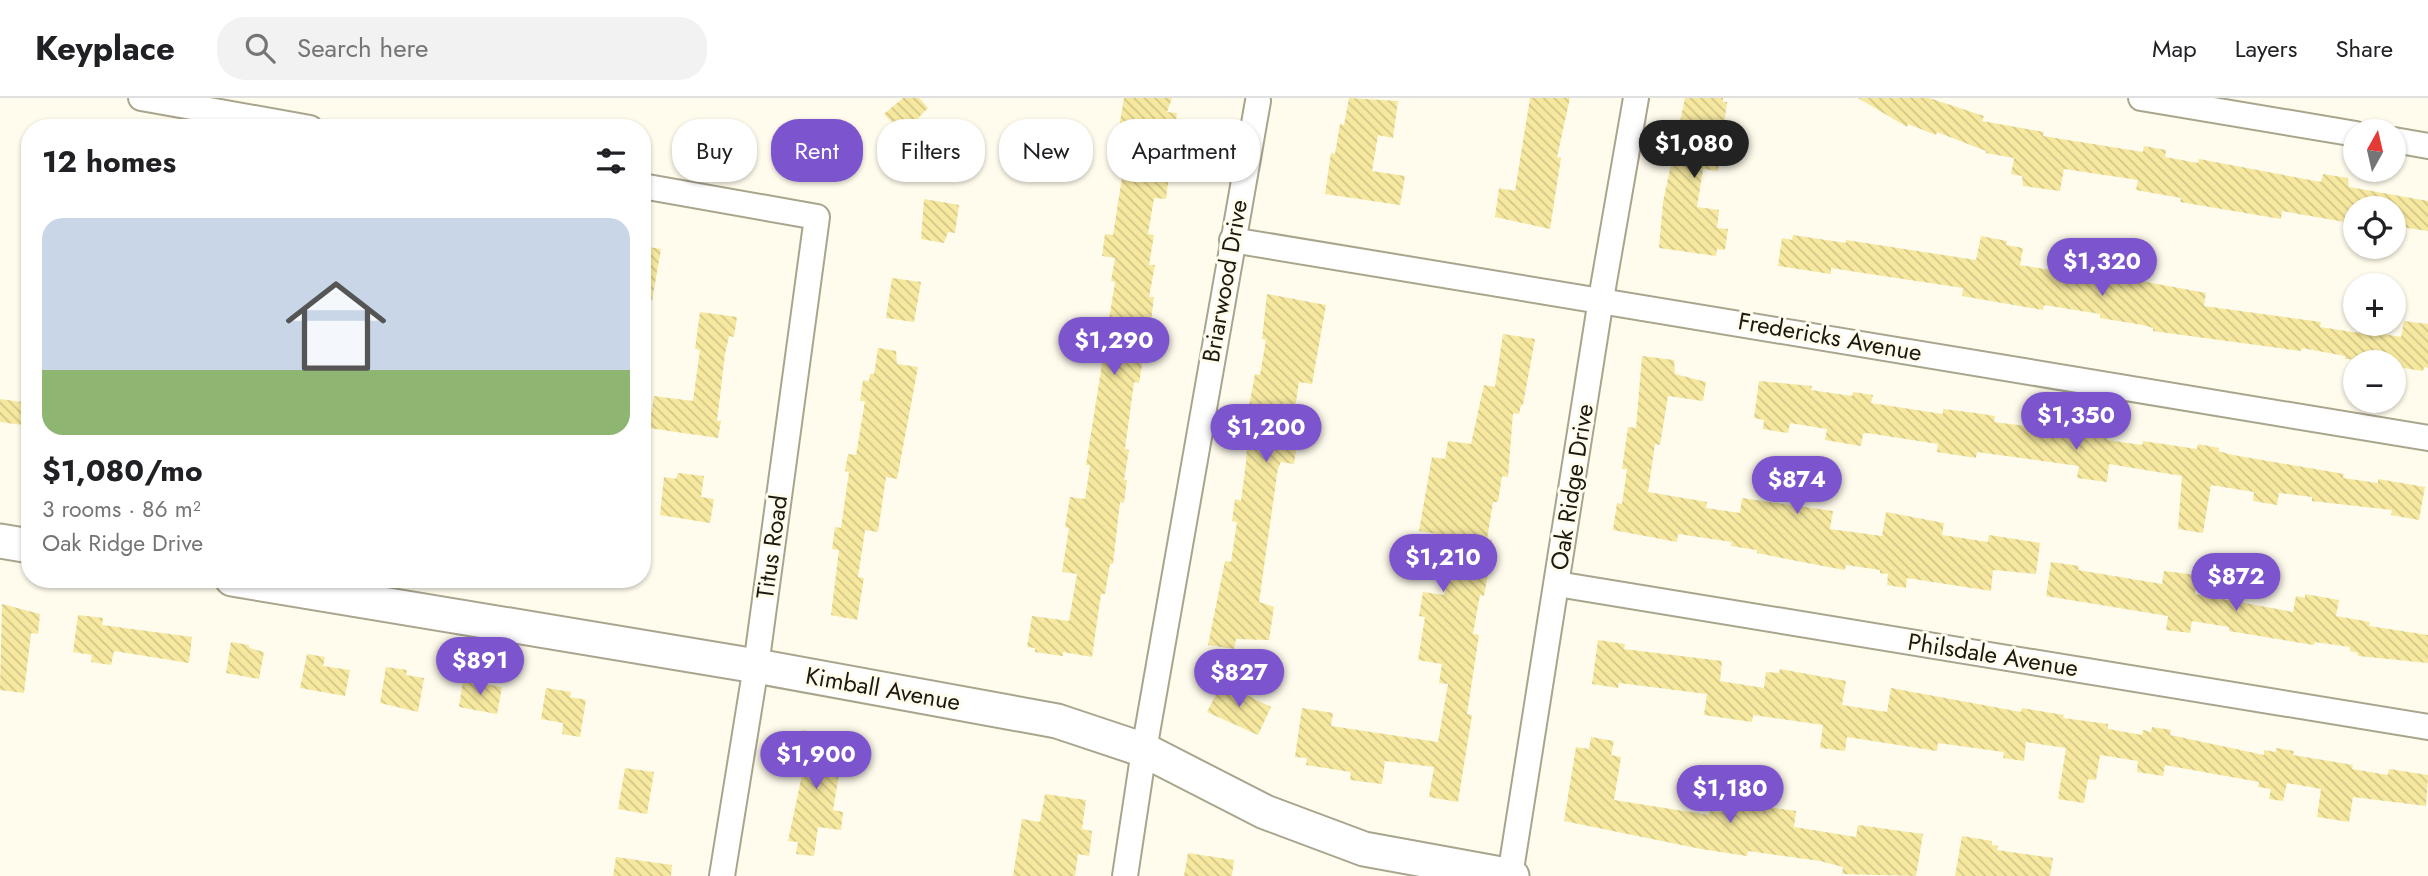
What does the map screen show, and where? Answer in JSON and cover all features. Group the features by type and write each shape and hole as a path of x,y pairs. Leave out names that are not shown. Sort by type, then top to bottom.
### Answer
{"street":[{"path":"141,98 259,119"},
{"name":"Oak Ridge Drive","path":"1511,876 1601,299 1636,98"},
{"path":"2141,98 2343,132"},
{"name":"Briarwood Drive","path":"1125,876 1144,750 1258,102"},
{"path":"2406,142 2428,146"},
{"name":"Titus Road","path":"651,188 817,217 756,666 722,876"},
{"name":"Fredericks Avenue","path":"1232,240 2428,438"},
{"path":"0,541 21,544"},
{"name":"Philsdale Avenue","path":"1557,584 2428,727"},
{"name":"Kimball Avenue","path":"286,588 756,666 1057,721 1144,750 1265,812 1364,849 1511,876"}],"building":[{"path":"903,98 919,98 928,108 919,119 889,119 884,114"},
{"path":"1124,98 1172,98 1167,112 1177,113 1176,119 1120,119"},
{"path":"1349,98 1398,101 1393,138 1378,135 1372,171 1405,176 1400,205 1325,194 1331,153 1335,154 1340,124 1344,125"},
{"path":"1530,98 1570,98 1557,157 1561,158 1550,229 1495,217 1499,188 1515,191"},
{"path":"1685,98 1723,98 1723,102 1727,102 1718,171 1703,169 1697,207 1719,210 1717,228 1728,229 1725,250 1717,249 1716,256 1659,248 1663,202"},
{"path":"1858,98 1929,98 1984,116 1982,121 2044,132 2043,136 2143,152 2144,146 2166,150 2165,157 2198,163 2199,159 2321,182 2323,174 2343,177 2343,182 2348,182 2349,187 2400,196 2343,196 2343,222 2282,211 2281,219 2180,202 2181,198 2136,190 2138,180 2064,169 2060,191 2023,186 2022,176 2011,174 2014,158 1986,153 1937,132 1936,135 1908,124 1907,127"},
{"path":"1121,182 1168,182 1166,199 1154,198 1148,234 1154,235 1149,265 1155,265 1149,297 1154,297 1151,321 1145,320 1139,359 1143,359 1139,383 1134,382 1125,449 1129,450 1124,480 1127,480 1124,503 1120,502 1113,564 1110,564 1105,594 1101,594 1092,657 1063,652 1063,656 1035,652 1035,648 1027,647 1032,616 1069,621 1077,574 1062,572 1069,528 1065,527 1070,497 1085,499 1090,465 1086,465 1115,282 1111,281 1115,258 1102,256 1105,234 1113,235"},
{"path":"2406,197 2428,201 2428,231 2406,228"},
{"path":"924,199 959,205 955,233 948,232 944,243 921,239"},
{"path":"1793,235 1846,243 1846,240 1976,260 1981,236 2007,241 2006,245 2023,248 2020,265 2064,272 2066,264 2083,266 2082,270 2206,293 2204,306 2321,322 2320,327 2343,331 2343,336 2401,337 2406,336 2406,321 2428,324 2428,368 2424,367 2423,371 2406,368 2406,350 2343,350 2343,356 2302,348 2301,351 2153,331 2153,328 2143,325 2100,318 2100,314 2044,305 2043,310 1962,296 1963,288 1831,268 1831,274 1778,266 1782,238 1792,240"},
{"path":"651,247 661,249 651,301"},
{"path":"892,278 921,282 914,322 886,318"},
{"path":"1267,294 1326,305 1312,384 1299,382 1291,434 1298,435 1294,464 1281,462 1278,468 1259,602 1274,607 1269,640 1236,639 1234,649 1208,645 1225,561 1231,562 1237,522 1232,521 1235,499 1241,501 1246,463 1248,434 1244,433 1255,374 1260,375 1266,340 1262,339"},
{"path":"700,312 737,317 734,337 729,336 725,354 717,421 721,421 718,438 651,428 654,396 693,401 700,350 695,349"},
{"path":"1503,334 1535,339 1523,405 1519,414 1513,413 1508,477 1502,476 1498,502 1493,502 1487,539 1492,540 1488,573 1484,596 1480,595 1473,634 1479,635 1467,714 1472,715 1458,802 1429,797 1434,767 1385,761 1382,784 1350,780 1351,772 1306,765 1307,758 1295,757 1302,708 1333,713 1331,726 1438,742 1448,684 1439,683 1442,664 1418,660 1425,617 1419,616 1423,592 1444,595 1450,536 1419,531 1432,457 1445,459 1448,441 1471,444 1484,385 1495,387"},
{"path":"878,348 896,351 897,364 918,367 897,479 886,477 878,532 865,530 858,577 864,578 857,620 831,615 839,550 832,549 835,527 841,528 849,472 845,471 848,454 856,455 865,401 860,401 863,380 869,381 870,374 874,374"},
{"path":"1642,356 1674,360 1675,374 1706,382 1703,401 1668,396 1660,445 1655,444 1648,492 1707,502 1706,508 1740,513 1742,498 1833,511 1830,529 1882,536 1886,512 1944,523 1942,535 1988,542 1989,535 2040,543 2036,574 1993,570 1991,591 1907,578 1906,588 1887,585 1888,574 1880,573 1880,570 1846,565 1845,570 1828,567 1757,553 1757,550 1731,546 1732,542 1678,534 1677,542 1613,530 1617,503 1622,504 1627,469 1622,469 1628,427 1636,428"},
{"path":"1759,381 1812,386 1811,390 1852,396 1853,392 1873,395 1871,403 1943,414 1943,409 1976,413 1995,416 1994,422 2108,436 2107,440 2142,445 2143,441 2197,449 2198,444 2219,448 2218,451 2233,455 2344,474 2343,478 2378,483 2378,479 2425,487 2419,520 2391,515 2392,510 2312,501 2312,497 2279,493 2277,505 2253,501 2254,492 2211,485 2203,533 2178,529 2182,476 2109,464 2107,482 2077,478 2079,466 1977,452 1976,458 1937,452 1938,444 1867,433 1863,434 1861,446 1825,440 1827,429 1790,423 1788,433 1763,429 1764,420 1754,418"},
{"path":"0,399 21,402 21,425 0,422"},
{"path":"678,473 704,476 701,497 714,499 710,523 660,515 664,477 676,479"},
{"path":"2051,562 2079,566 2078,570 2162,584 2164,571 2197,575 2195,594 2293,612 2296,596 2305,598 2305,594 2339,600 2336,616 2370,622 2369,626 2428,635 2428,663 2358,656 2358,653 2350,651 2350,647 2315,642 2314,645 2229,631 2229,627 2192,621 2190,633 2166,630 2168,616 2046,596"},
{"path":"2,604 40,614 38,634 31,633 24,693 0,690"},
{"path":"78,615 103,618 102,625 192,637 189,663 114,651 111,665 91,662 92,655 73,652"},
{"path":"1598,640 1625,644 1624,649 1722,661 1720,681 1764,688 1766,672 1779,673 1780,669 1846,681 1842,705 1887,712 1891,688 2021,712 2022,708 2064,715 2063,718 2108,724 2108,729 2142,735 2143,730 2151,732 2152,727 2171,730 2170,735 2264,755 2264,750 2276,752 2276,748 2294,751 2293,755 2353,765 2352,769 2388,775 2389,769 2428,775 2426,806 2353,797 2349,822 2317,817 2321,789 2287,783 2283,801 2269,799 2271,789 2258,787 2259,782 2165,765 2163,776 2137,772 2138,761 2100,755 2096,780 2088,779 2084,803 2058,799 2066,748 2026,742 2024,761 2003,758 2004,752 1938,743 1937,751 1847,737 1845,751 1820,748 1823,725 1753,715 1752,722 1704,715 1707,694 1619,683 1618,688 1592,684"},
{"path":"231,642 249,645 249,648 264,652 259,679 226,673"},
{"path":"307,654 325,657 323,666 350,670 345,696 300,688"},
{"path":"386,667 407,670 406,675 424,678 418,712 380,703"},
{"path":"463,681 502,687 497,714 459,707"},
{"path":"1222,683 1271,707 1258,735 1207,712"},
{"path":"546,688 571,692 570,697 586,700 580,737 562,734 563,723 541,719"},
{"path":"802,730 838,736 834,763 841,763 833,810 843,812 841,830 818,827 814,856 796,854 798,842 788,841 802,775 795,774"},
{"path":"1591,737 1614,741 1611,755 1621,757 1614,800 1709,815 1710,811 1722,812 1724,801 1796,811 1794,827 1856,837 1858,825 1923,834 1916,876 1842,874 1843,867 1820,861 1748,851 1747,856 1701,849 1564,821 1576,747 1589,749"},
{"path":"625,768 654,772 647,814 618,809"},
{"path":"1045,794 1086,800 1082,829 1092,831 1089,856 1078,854 1075,876 1013,876 1022,819 1040,822"},
{"path":"1962,836 1992,841 1992,845 1998,846 1997,850 2053,858 2050,876 1955,876"},
{"path":"1188,853 1234,860 1232,876 1184,876"},
{"path":"616,857 672,865 671,876 613,876"}]}
